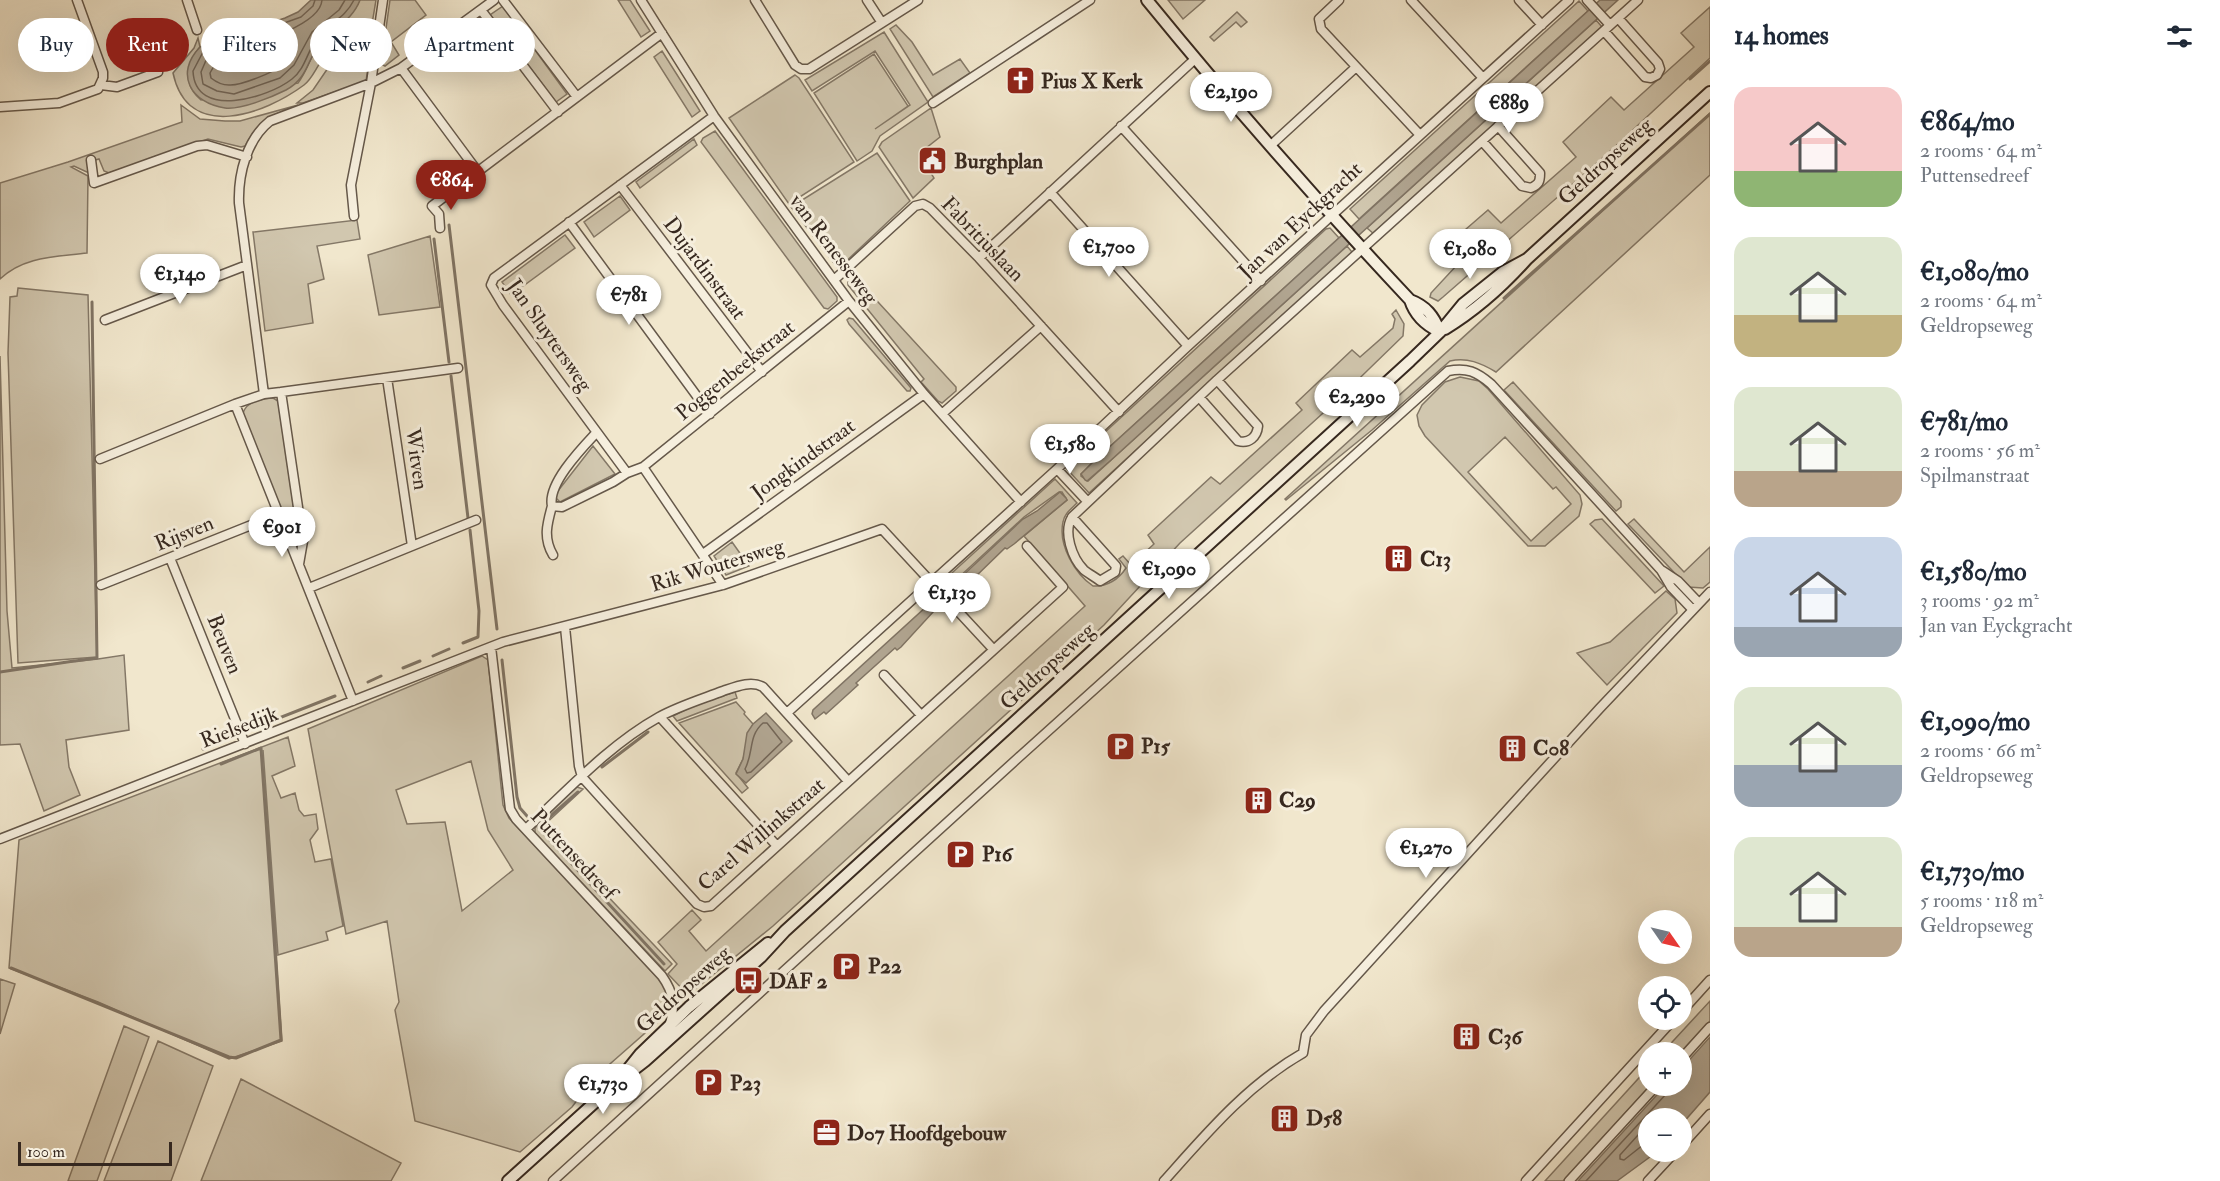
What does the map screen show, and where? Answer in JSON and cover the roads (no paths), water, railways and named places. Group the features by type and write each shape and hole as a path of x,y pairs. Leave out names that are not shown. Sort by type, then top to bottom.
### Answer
{"main road":[{"path":"1147,0 1270,146 1410,300 1414,311 1424,322 1440,332"},
{"name":"Geldropseweg","path":"508,1181 754,963 785,931 1440,332 1463,304 1503,272 1527,259 1710,92"},
{"name":"Geldropseweg","path":"614,1085 640,1054 669,1026 756,951 785,931"}],"street":[{"path":"0,107 59,103 94,92 101,85 103,72 77,0"},
{"path":"187,0 197,30"},
{"path":"354,216 351,185 371,83 383,0"},
{"path":"264,394 239,188 252,140 259,129 270,121 371,83 401,68 494,0"},
{"path":"503,0 577,97"},
{"name":"van Renesseweg","path":"641,0 714,116 849,301 924,394 1021,502"},
{"path":"755,0 795,65 801,69 809,69 918,0"},
{"path":"867,0 882,23"},
{"path":"933,103 1090,0"},
{"path":"1339,0 1319,19 1321,29 1420,135"},
{"path":"1411,0 1483,78"},
{"path":"1520,0 1542,25"},
{"name":"Jan van Eyckgracht","path":"788,712 1569,0"},
{"path":"1587,0 1646,77 1651,78 1657,75 1660,69 1658,63 1618,18"},
{"path":"1072,517 1116,566 1115,572 1100,581 1083,569 1072,550 1068,530 1072,517 1360,245 1482,141 1638,0"},
{"path":"481,10 558,112"},
{"path":"440,228 439,214 432,206 662,33"},
{"path":"979,258 1195,59"},
{"path":"401,68 478,172"},
{"path":"1270,146 1355,68"},
{"path":"101,85 117,87 158,72"},
{"name":"Jan Sluytersweg","path":"627,473 503,305 491,285 494,278 714,116"},
{"path":"1121,126 1261,281"},
{"path":"1482,141 1522,186 1531,188 1538,184 1540,173 1498,126"},
{"path":"91,160 94,183 197,146 207,145 247,157"},
{"name":"Dujardinstraat","path":"620,185 762,372"},
{"path":"1050,192 1188,346"},
{"name":"Fabritiuslaan","path":"834,280 915,206 923,204 930,208 979,258 1119,412"},
{"path":"569,222 710,414"},
{"path":"105,320 247,265"},
{"name":"Poggenbeekstraat","path":"644,467 849,301"},
{"path":"943,413 1041,326"},
{"path":"100,459 264,394 458,368"},
{"path":"553,1181 1448,371 1472,370 1491,384 1661,570 1671,587 1692,609"},
{"name":"Witven","path":"387,378 412,546"},
{"path":"1199,397 1239,441 1245,443 1250,441 1255,436 1258,426 1217,380"},
{"path":"281,392 303,542 299,564"},
{"name":"Jongkindstraat","path":"703,554 924,394"},
{"path":"235,404 353,701"},
{"path":"553,555 546,540 546,525 552,506 551,496 555,485 596,433"},
{"path":"552,506 562,507 627,473 644,467 723,585"},
{"path":"1057,469 1087,501"},
{"name":"Rijsven","path":"101,585 279,514"},
{"path":"309,588 476,520"},
{"name":"Rik Woutersweg","path":"491,647 723,585 882,529 931,581"},
{"name":"Carel Willinkstraat","path":"582,777 697,904 704,908 711,906 1063,587 1027,546"},
{"name":"Beuven","path":"170,558 245,744"},
{"path":"1661,570 1678,581 1700,603"},
{"path":"931,581 993,649"},
{"path":"1164,1181 1229,1109 1283,1064 1303,1053 1306,1035 1324,1011 1600,708 1710,592"},
{"path":"565,627 582,777"},
{"name":"Rielsedijk","path":"0,839 491,647"},
{"name":"Puttensedreef","path":"491,647 508,802 513,814 662,976 674,998 669,1026"},
{"path":"884,675 921,715"},
{"path":"526,829 615,747 660,717 686,705 750,684 763,687 848,781"},
{"path":"660,717 777,846"},
{"path":"1692,1000 1710,980"},
{"path":"1692,1047 1710,1027"},
{"path":"1526,1181 1664,1030"},
{"path":"1569,1181 1647,1096"},
{"path":"1692,1133 1710,1114"},
{"path":"1648,1181 1666,1162"}],"water":[{"path":"311,0 360,0 348,18 310,18 310,61 300,79 286,90 248,105 232,108 213,105 195,94 190,86 188,72 192,57 201,47 201,72 298,72 298,18 285,18 298,12"},
{"path":"1600,0 1618,0 1110,461 1087,481 1085,480 1081,474 1093,462"},
{"path":"1060,492 1067,500 1014,544 1005,548 961,588 958,580 1023,519"},
{"path":"926,607 934,611 901,647 897,650 895,648 826,714 824,712 815,719 812,714 813,710"},
{"path":"766,713 792,741 746,783 736,774 743,759 747,733 753,724"},
{"path":"1710,1037 1710,1092 1692,1113 1692,1108 1645,1108 1656,1096 1692,1096 1692,1057"},
{"path":"1638,1115 1638,1162 1643,1162 1617,1181 1578,1181"}],"waterway":[{"path":"1690,79 1710,61"},
{"path":"1504,298 1710,114"},
{"path":"449,225 497,629"},
{"path":"434,239 449,362"},
{"path":"75,661 97,658 92,302"},
{"path":"451,376 468,518"},
{"path":"463,643 478,637 479,611 470,530"},
{"path":"433,656 449,649"},
{"path":"502,660 517,797 520,808 527,816"},
{"path":"0,672 74,661"},
{"path":"403,668 420,661"},
{"path":"368,682 381,676"},
{"path":"251,729 335,696"},
{"path":"602,767 648,732"},
{"path":"203,749 230,738"},
{"path":"11,968 229,1057 236,1058 281,1040 261,748 221,764"},
{"path":"578,792 538,827 664,964"}],"place":[{"name":"Pius X Kerk","path":"1020,81"},
{"name":"Burghplan","path":"933,161"},
{"name":"C13","path":"1399,559"},
{"name":"P15","path":"1120,746"},
{"name":"C08","path":"1512,748"},
{"name":"C29","path":"1258,800"},
{"name":"P16","path":"961,854"},
{"name":"P22","path":"847,966"},
{"name":"DAF 2","path":"748,981"},
{"name":"C36","path":"1467,1037"},
{"name":"P23","path":"709,1083"},
{"name":"D58","path":"1285,1118"},
{"name":"D07 Hoofdgebouw","path":"826,1133"}]}
